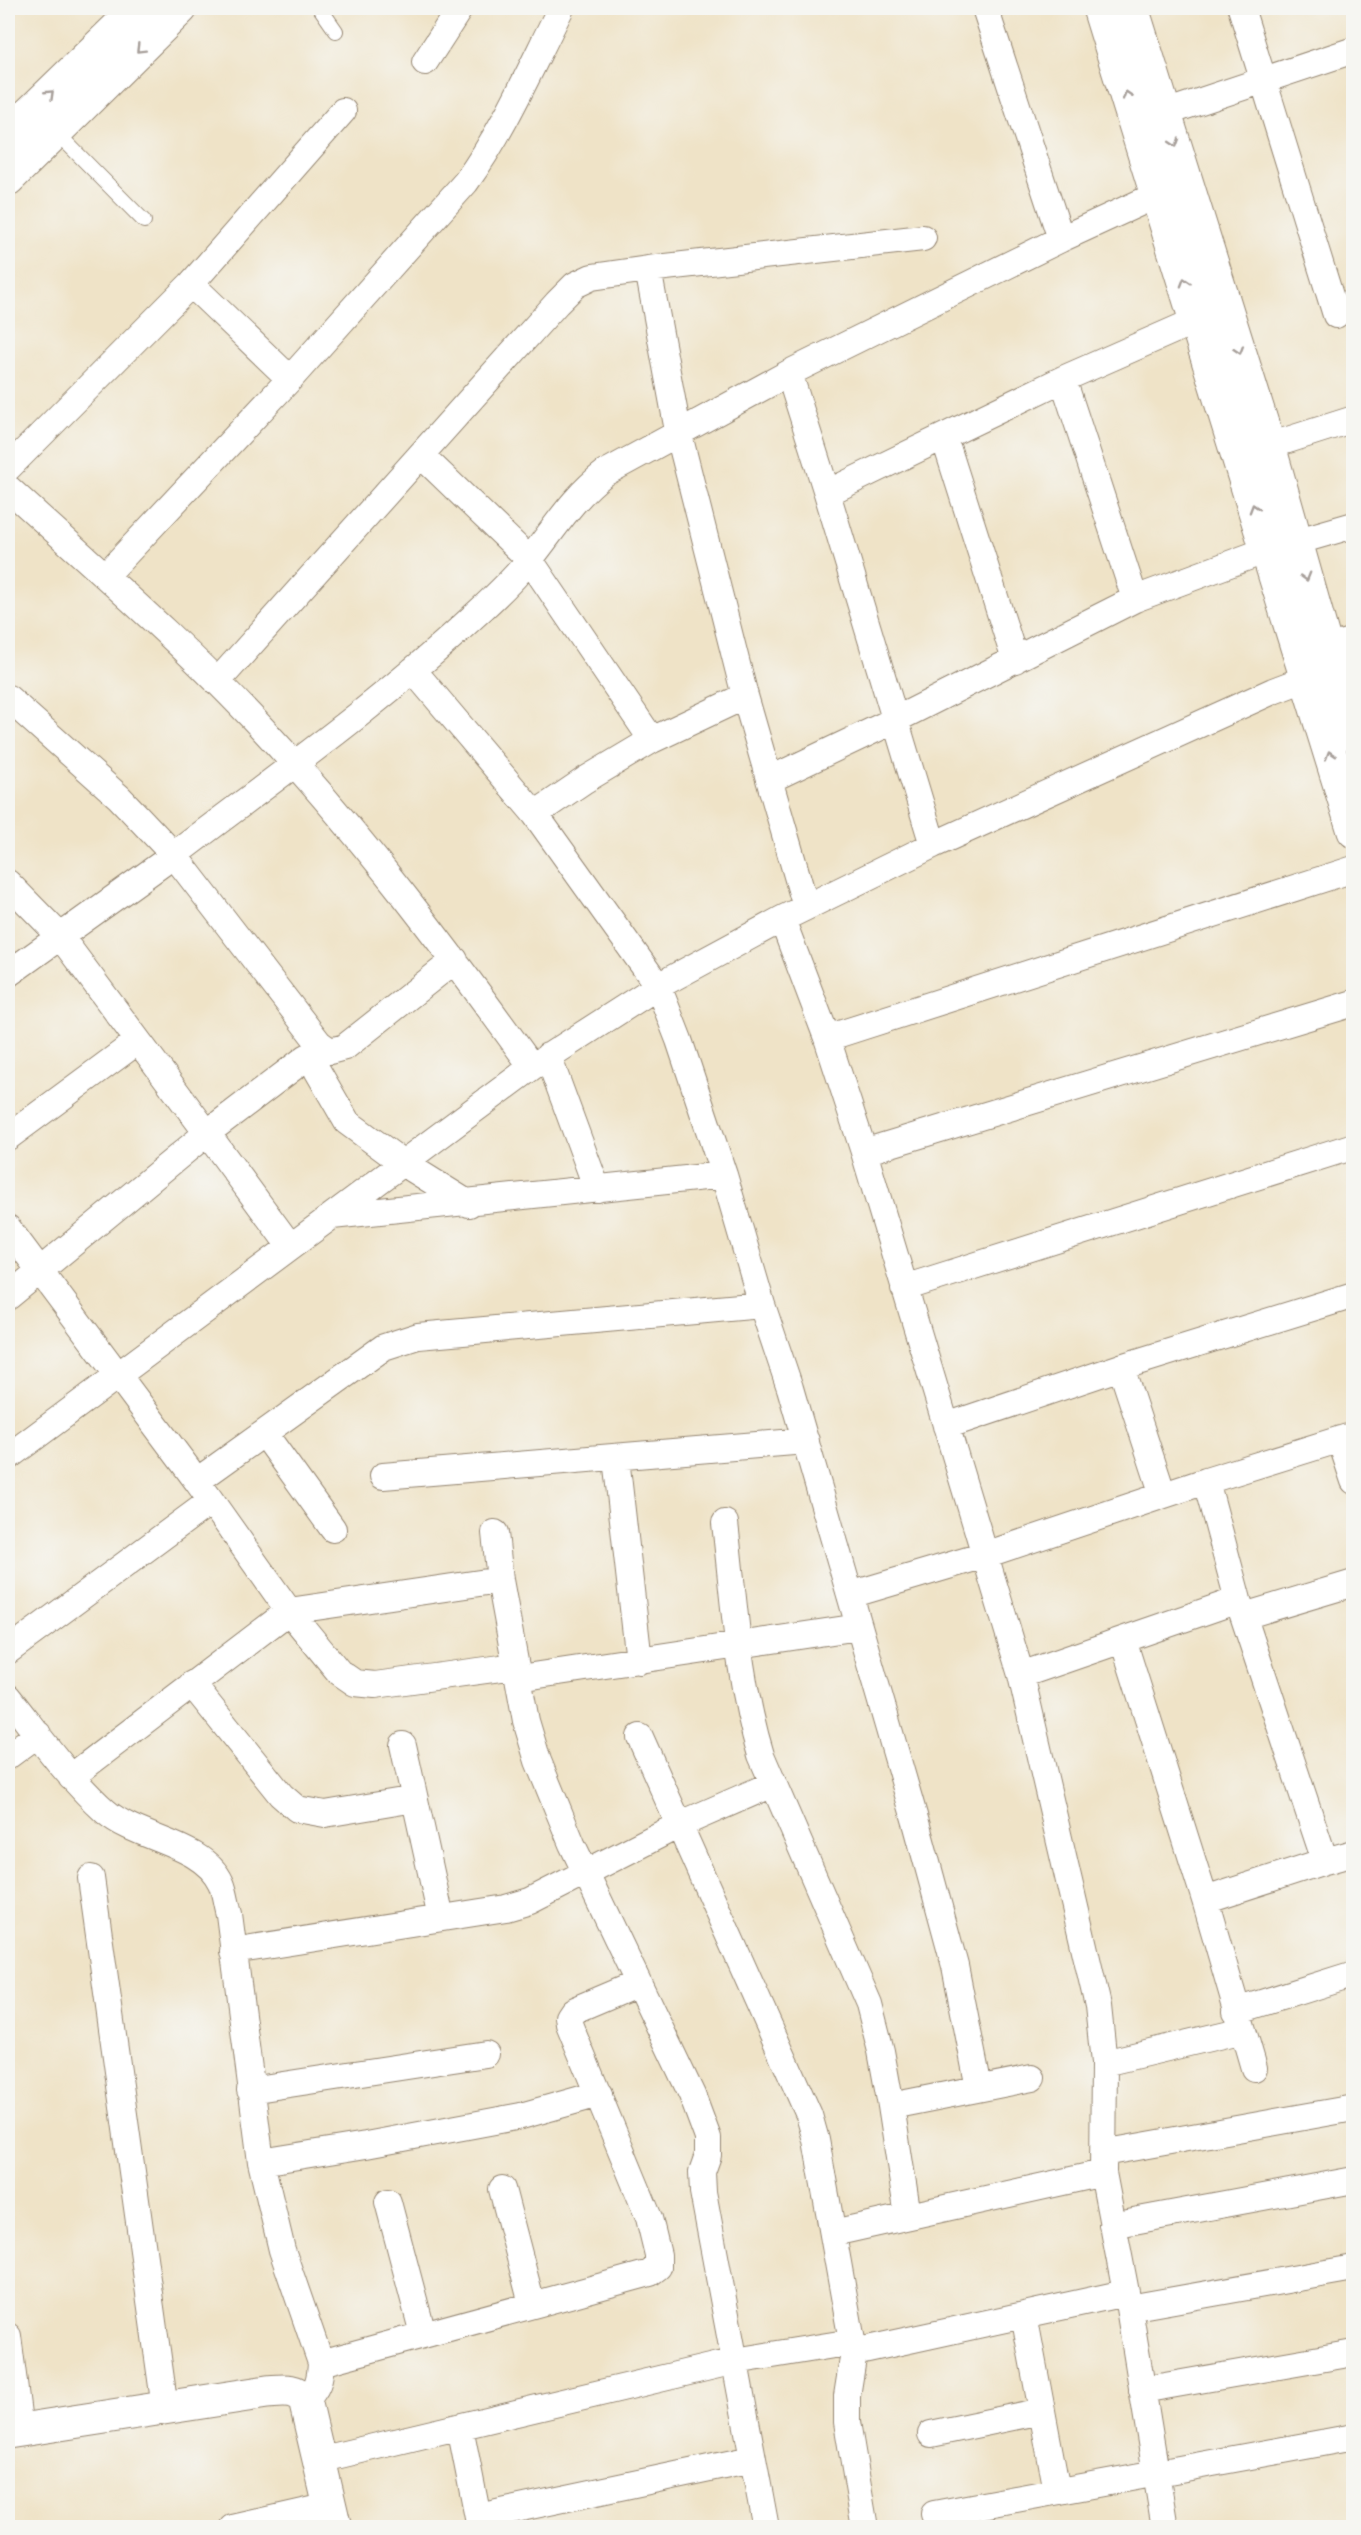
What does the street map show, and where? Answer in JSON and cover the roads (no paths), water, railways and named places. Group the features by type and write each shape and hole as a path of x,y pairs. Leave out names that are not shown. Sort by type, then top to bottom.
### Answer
{"street":[{"path":"8,134 138,8"},
{"path":"8,178 181,8"},
{"path":"424,62 460,8"},
{"path":"105,576 290,380 472,174 509,112 561,8"},
{"path":"985,8 1061,239"},
{"path":"1099,8 1173,188 1281,546 1330,659 1353,735"},
{"path":"1132,8 1165,113 1173,188"},
{"path":"1241,8 1265,79 1336,315"},
{"path":"1165,113 1353,50"},
{"path":"8,468 191,284 343,111"},
{"path":"8,974 174,855 295,764 413,670 474,616 530,560 568,508 589,485 605,473 678,431 789,373 1061,239 1173,188"},
{"path":"218,682 556,303 576,285 592,278 648,269 924,238"},
{"path":"648,269 678,431 746,696 806,907"},
{"path":"191,284 290,380"},
{"path":"827,493 1064,379 1211,314"},
{"path":"1211,314 1269,446 1281,546"},
{"path":"789,373 933,845"},
{"path":"1064,379 1135,599"},
{"path":"1269,446 1353,419"},
{"path":"944,436 1015,660"},
{"path":"422,455 530,560 652,740"},
{"path":"8,488 218,682 354,831 455,960 540,1062 597,1189"},
{"path":"771,779 895,720 1135,599 1281,546 1353,525"},
{"path":"1330,659 1353,831"},
{"path":"8,1457 540,1062 658,987 782,919 933,845 1273,691 1330,659"},
{"path":"413,670 535,814 658,987 679,1040 724,1175 762,1305 806,1441 917,1826 954,1966 979,2088"},
{"path":"535,814 585,780 652,740 746,696"},
{"path":"8,698 119,797 174,855 319,1043 330,1051 345,1047 455,960"},
{"path":"827,1038 1353,869"},
{"path":"8,883 60,936 290,1246"},
{"path":"782,919 827,1038 864,1152 1021,1675 1098,2006 1104,2062 1103,2163 1166,2528"},
{"path":"864,1152 1353,1003"},
{"path":"8,1137 138,1041"},
{"path":"8,1297 207,1133 312,1063 348,1122 402,1163 469,1204"},
{"path":"904,1288 1353,1146"},
{"path":"331,1216 469,1204 724,1175"},
{"path":"8,1228 204,1491 289,1611 339,1672 355,1683 375,1685 639,1661 859,1628"},
{"path":"946,1426 1121,1367 1353,1295"},
{"path":"8,1651 204,1491 264,1433 384,1347 418,1336 762,1305"},
{"path":"1121,1367 1163,1495"},
{"path":"264,1433 333,1529"},
{"path":"850,1594 985,1555 1163,1495 1347,1437 1353,1481"},
{"path":"383,1476 806,1441"},
{"path":"616,1458 639,1661"},
{"path":"1206,1481 1241,1608 1325,1861"},
{"path":"725,1523 752,1726 761,1755 869,2004 881,2051 908,2216"},
{"path":"495,1533 500,1580 526,1721 538,1761 585,1872 692,2095 708,2138 708,2155 702,2172 703,2192 766,2528"},
{"path":"71,1777 289,1611 500,1580"},
{"path":"1021,1675 1123,1640 1241,1608 1353,1583"},
{"path":"1123,1640 1205,1900 1254,2068"},
{"path":"192,1684 281,1795 297,1809 308,1813 325,1814 415,1799"},
{"path":"8,1697 71,1777 108,1813 135,1831 180,1848 206,1862 220,1882 229,1914 261,2162 282,2250 321,2363 320,2382 315,2391 305,2400"},
{"path":"8,1756 38,1734"},
{"path":"640,1737 809,2115 816,2140 853,2347 847,2396 847,2422 865,2528"},
{"path":"404,1745 441,1918"},
{"path":"233,1951 506,1908 530,1901 679,1825 774,1784"},
{"path":"1205,1900 1353,1853"},
{"path":"91,1878 165,2408"},
{"path":"1104,2062 1239,2020 1353,1974"},
{"path":"321,2363 651,2273 658,2267 658,2255 649,2218 568,2017 572,2011 638,1983"},
{"path":"250,2090 486,2054"},
{"path":"891,2106 1032,2078"},
{"path":"261,2162 521,2116 599,2094"},
{"path":"832,2233 908,2216 1103,2163 1353,2108"},
{"path":"1112,2225 1353,2180"},
{"path":"502,2189 532,2304"},
{"path":"388,2202 423,2334"},
{"path":"319,2460 735,2361 853,2347 1024,2315 1353,2268"},
{"path":"1024,2315 1057,2491"},
{"path":"8,2336 14,2431 289,2390 298,2392 305,2400 332,2517 233,2528"},
{"path":"1142,2390 1353,2353"},
{"path":"931,2434 1042,2411"},
{"path":"460,2427 479,2522 752,2459"},
{"path":"934,2514 967,2518 1057,2491 1353,2437"}],"lane":[{"path":"320,8 336,31"},
{"path":"56,132 144,221"}]}
